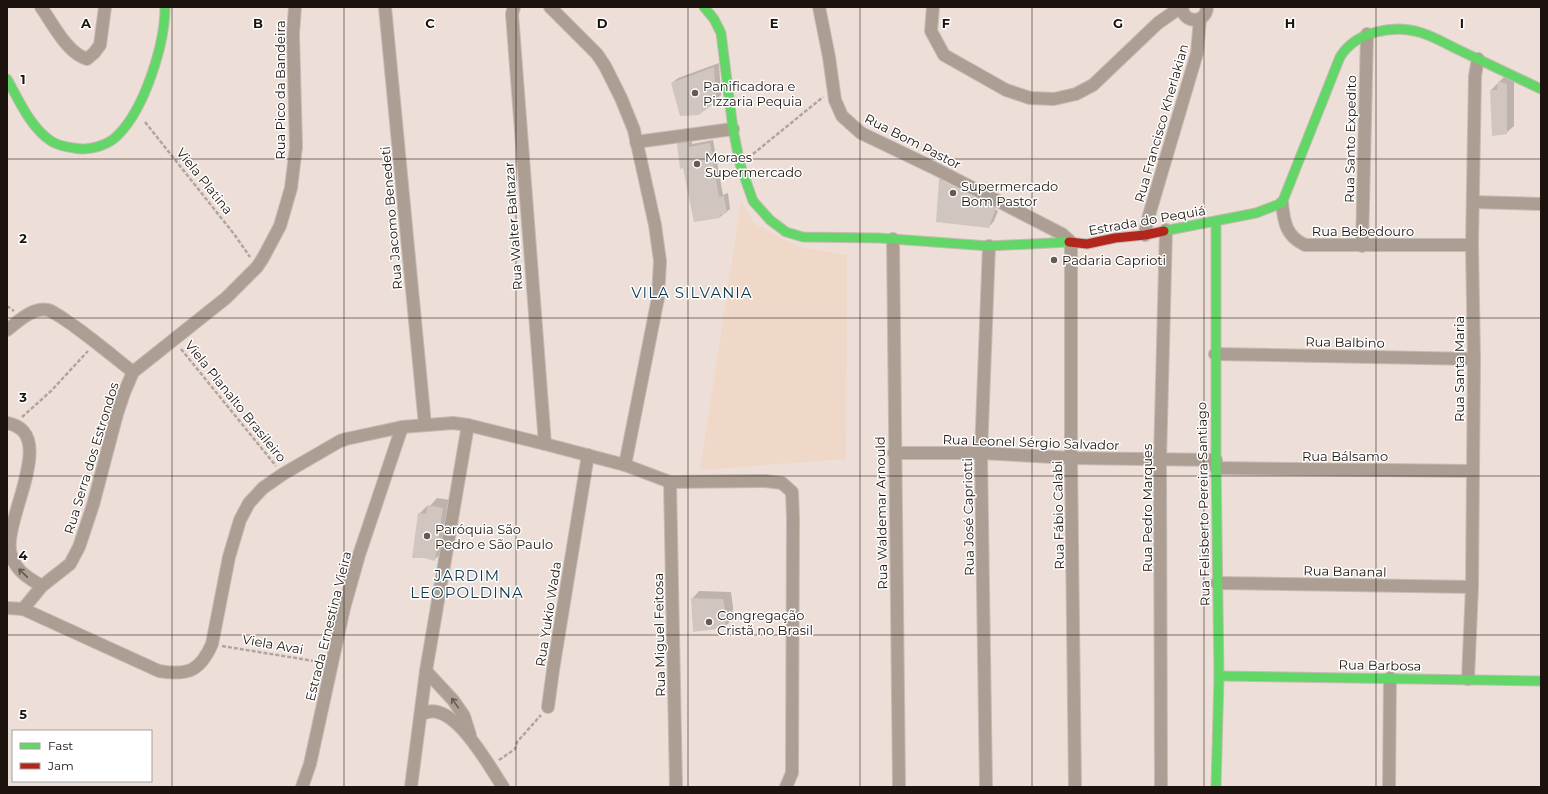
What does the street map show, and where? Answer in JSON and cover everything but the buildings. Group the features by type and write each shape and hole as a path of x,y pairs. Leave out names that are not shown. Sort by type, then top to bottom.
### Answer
{"main road":[{"path":"7,80 32,121 43,134 52,141 64,147 86,149 109,142 119,134 135,110 149,79 158,54 163,33 165,7"},
{"name":"Estrada do Pequiá","path":"704,7 717,23 720,33 733,129 740,164 753,201 770,220 786,232 803,237 893,239 989,246 1071,242 1087,244 1216,222 1256,213 1282,203"},
{"path":"1282,203 1344,50 1367,34 1386,30 1402,29 1422,33 1541,89"},
{"name":"Rua Felisberto Pereira Santiago","path":"1216,222 1215,354 1219,676 1216,787"},
{"name":"Rua Barbosa","path":"1219,676 1541,681"}],"street":[{"path":"41,7 71,51 79,57 87,59 100,45 105,7"},
{"name":"Rua Pico da Bandeira","path":"133,372 226,298 264,258 280,226 291,188 296,147 293,34 295,7"},
{"name":"Rua Jacomo Benedeti","path":"385,7 425,425"},
{"name":"Rua Walter Baltazar","path":"514,7 512,14 545,444"},
{"path":"550,7 596,54 605,66 621,98 634,130 655,225 660,261 658,298 625,465"},
{"name":"Rua Bom Pastor","path":"819,7 829,57 835,100 842,116 862,133 936,169 1062,234 1071,242"},
{"path":"933,7 930,31 944,55 1006,90 1030,98 1054,99 1076,94 1093,85 1158,23 1182,7 1182,11 1187,18 1196,20 1200,19 1206,13 1207,7"},
{"name":"Rua Francisco Kherlakian","path":"1145,235 1147,222 1199,48 1200,19"},
{"name":"Rua Santo Expedito","path":"1362,246 1367,34"},
{"name":"Rua Santa Maria","path":"1468,679 1472,587 1474,359 1472,245 1475,76 1478,59"},
{"path":"636,142 733,129"},
{"path":"1473,202 1541,204"},
{"name":"Rua Bebedouro","path":"1282,203 1284,220 1289,232 1295,240 1306,245 1472,245"},
{"name":"Rua Pedro Marques","path":"1161,787 1160,460 1166,230"},
{"name":"Rua Waldemar Arnould","path":"893,239 894,453 899,787"},
{"name":"Rua Fábio Calabi","path":"1071,242 1071,458 1075,787"},
{"name":"Rua José Capriotti","path":"986,787 981,453 989,246"},
{"path":"7,330 22,318 34,312 47,310 61,317 96,342 133,372"},
{"name":"Rua Balbino","path":"1215,354 1474,359"},
{"name":"Rua Serra dos Estrondos","path":"23,609 42,586 70,564 79,547 93,504 117,414 133,372"},
{"path":"11,423 23,432 28,442 30,453 28,470 14,517 8,555 25,576 42,586"},
{"path":"7,608 23,609 159,671 169,673 185,672 197,668 207,655 212,644 229,557 240,520 250,503 263,488 283,474 346,439 402,427 453,423 468,425 625,465 670,482 765,481 782,483 792,492 792,773 786,787"},
{"path":"411,787 426,671 468,425"},
{"name":"Estrada Ernestina Vieira","path":"302,787 310,764 344,608 359,555 402,427"},
{"name":"Rua Leonel Sérgio Salvador","path":"894,453 981,453 1071,458 1160,460 1216,464"},
{"name":"Rua Yukio Wada","path":"548,707 588,455"},
{"name":"Rua Bálsamo","path":"1216,464 1473,471"},
{"name":"Rua Miguel Feitosa","path":"670,482 676,787"},
{"name":"Rua Bananal","path":"1217,584 1472,587"},
{"path":"426,671 453,700 464,716 471,738"},
{"path":"1389,787 1390,678"},
{"path":"421,715 427,711 439,712 450,718 471,738 504,787"}],"path":[{"path":"740,164 833,88"},
{"name":"Viela Platina","path":"135,110 234,234 256,268"},
{"name":"Viela Planalto Brasileiro","path":"173,340 283,474"},
{"path":"11,423 50,391 96,342"},
{"name":"Viela Avai","path":"212,644 331,664"},
{"path":"489,766 515,750 517,742 548,707"}],"shaded area":[{"path":"741,201 755,224 799,247 847,255 846,459 700,470"}],"traffic: fast":[{"path":"7,79 31,121 51,141 62,146 80,149 98,147 109,142 119,134 128,122 145,92 157,56 164,22 165,7"},
{"path":"704,7 714,19 721,33 733,129 740,164 753,201 770,220 786,232 803,237 879,238 989,246 1069,242"},
{"path":"1164,231 1256,213 1282,203 1340,57 1347,48 1356,41 1376,32 1400,29 1422,33 1541,89"},
{"path":"1216,221 1216,460 1219,676 1216,787"},
{"path":"1219,676 1541,681"}],"traffic: jam":[{"path":"1069,242 1087,244 1115,238 1145,235 1164,231"}],"place":[{"name":"Panificadora e Pizzaria Pequia","path":"695,93"},
{"name":"Moraes Supermercado","path":"697,164"},
{"name":"Supermercado Bom Pastor","path":"953,193"},
{"name":"Padaria Caprioti","path":"1054,260"},
{"name":"Paróquia São Pedro e São Paulo","path":"427,536"},
{"name":"Congregação Cristã no Brasil","path":"709,622"}],"district":[{"name":"VILA SILVANIA","path":"692,293"},
{"name":"JARDIM LEOPOLDINA","path":"467,584"}]}
